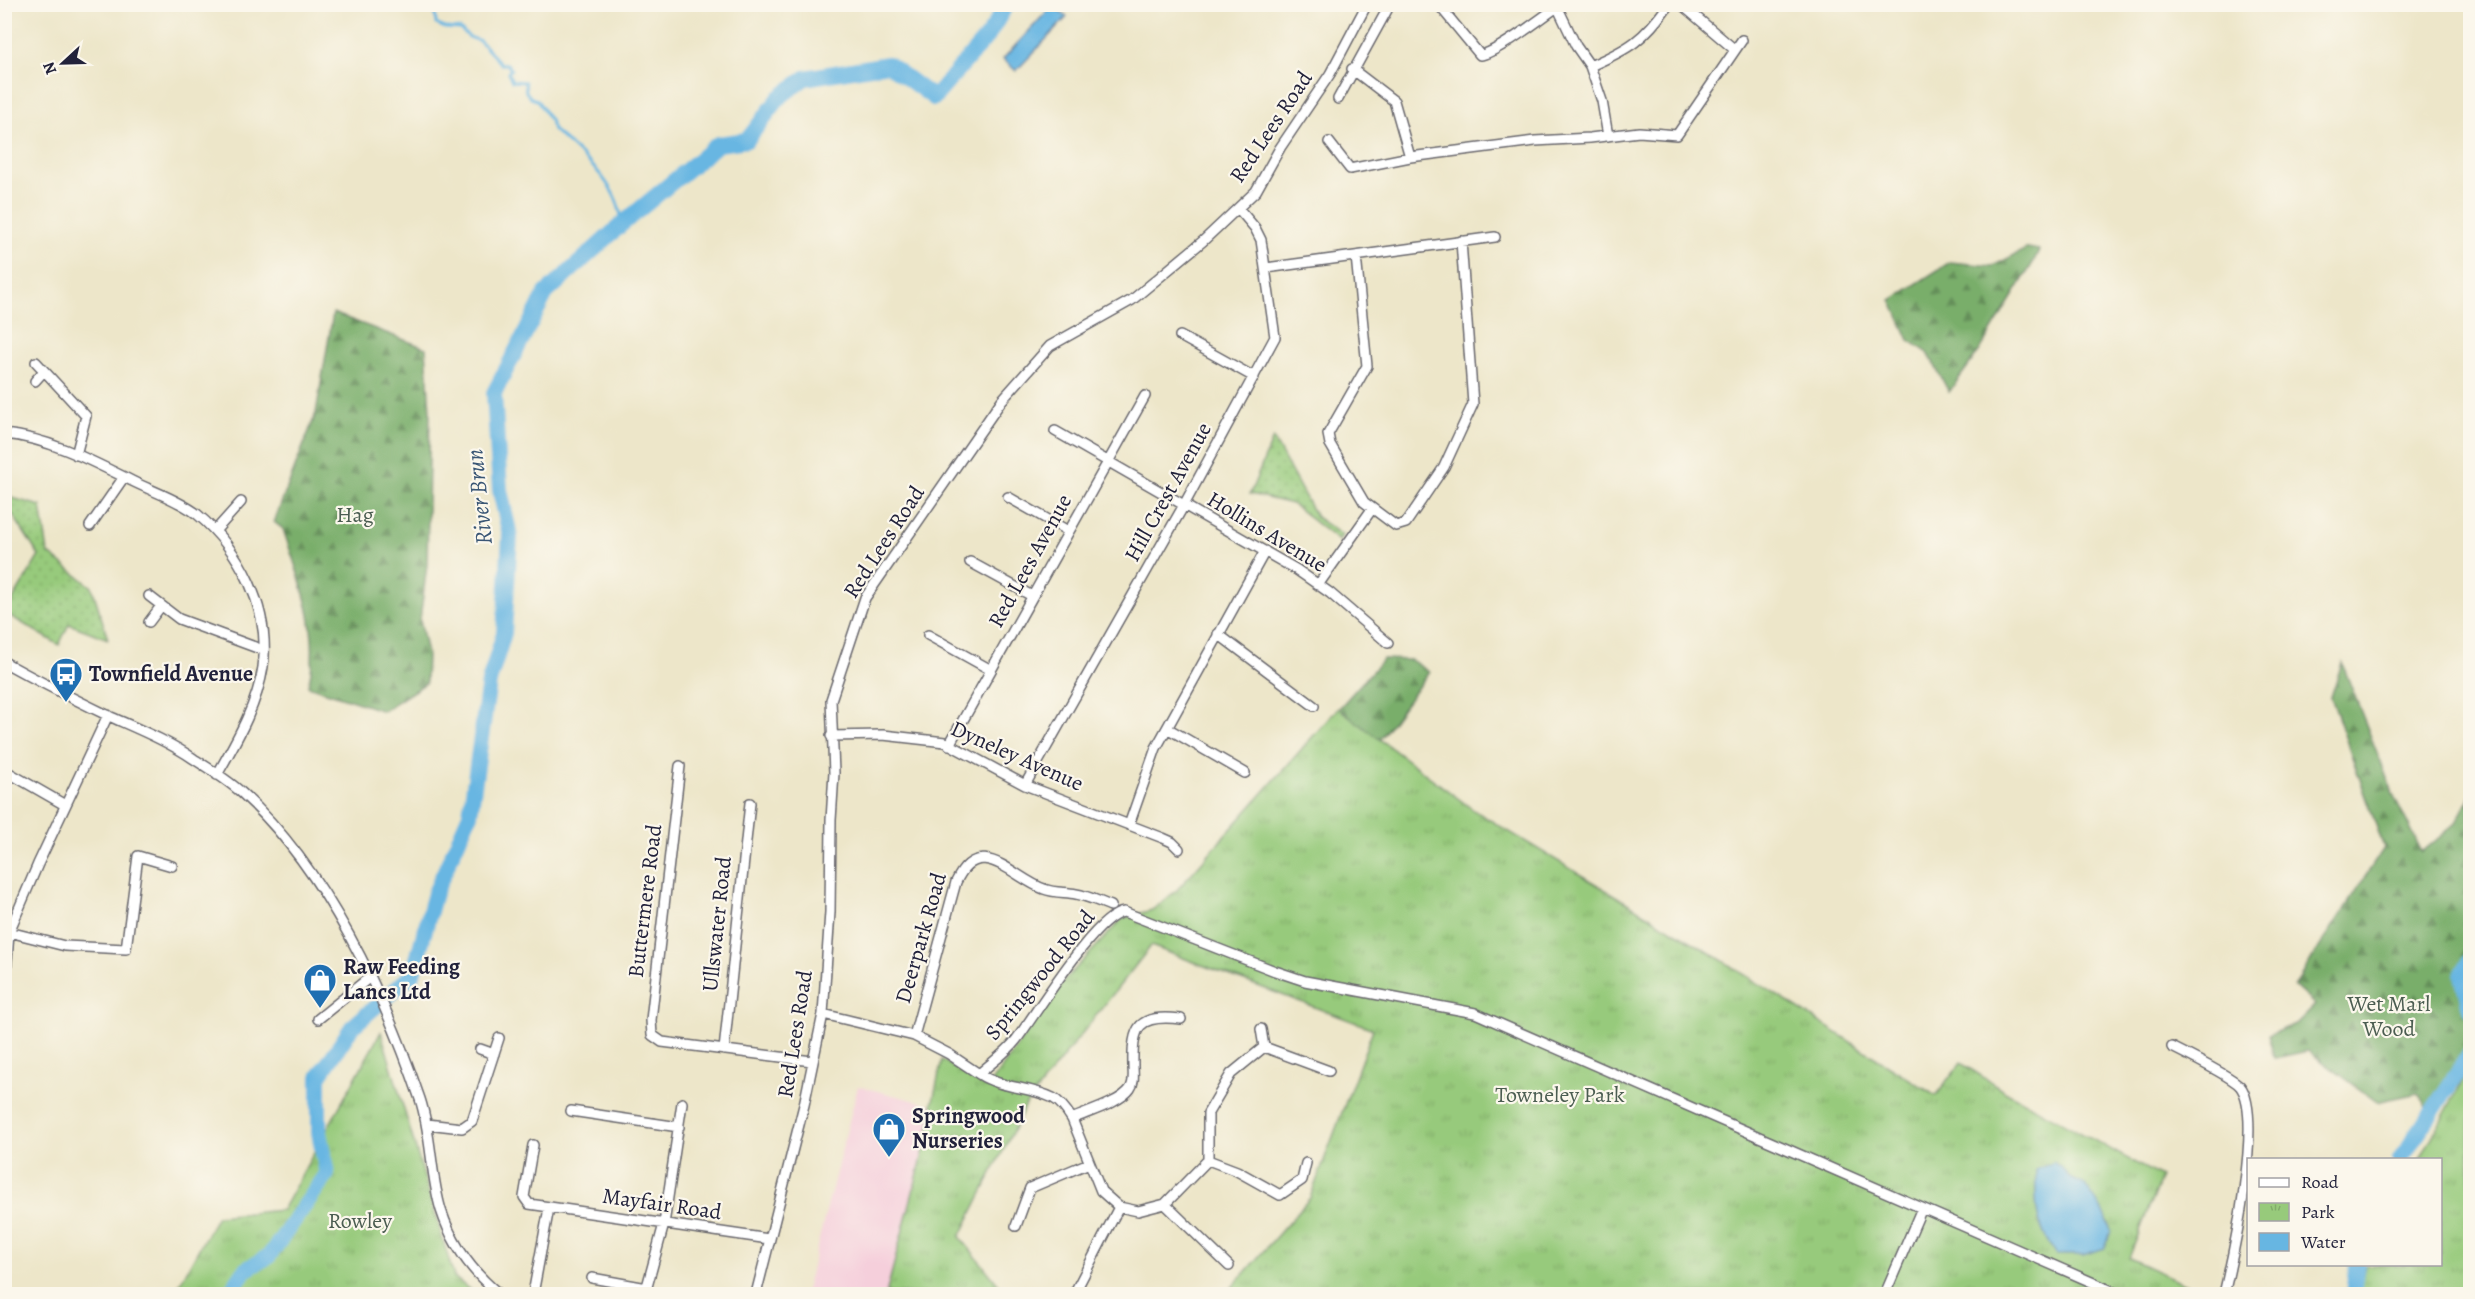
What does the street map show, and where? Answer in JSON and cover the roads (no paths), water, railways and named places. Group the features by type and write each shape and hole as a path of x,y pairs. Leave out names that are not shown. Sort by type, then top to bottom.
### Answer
{"street":[{"name":"Red Lees Road","path":"756,1294 804,1105 823,1014 831,912 831,820 834,773 831,700 866,598 1002,400 1050,346 1132,300 1203,241 1256,191 1280,148 1330,74 1367,4"},
{"path":"1438,4 1477,53 1485,55 1557,6 1576,46 1590,66 1602,101 1608,136"},
{"path":"1590,66 1640,40 1653,28 1669,4"},
{"path":"1681,4 1735,50"},
{"path":"1338,99 1387,10"},
{"path":"1329,142 1350,169 1410,157 1535,141 1639,132 1677,135 1742,40"},
{"path":"1353,70 1394,101 1410,157"},
{"name":"Hill Crest Avenue","path":"1025,785 1184,505 1275,337 1262,240 1238,208"},
{"path":"1266,268 1495,237"},
{"path":"1356,256 1367,366 1328,434 1335,454 1364,502 1396,526 1406,523 1444,467 1473,404 1461,242"},
{"path":"1180,336 1254,377"},
{"path":"36,362 86,416 76,455"},
{"path":"35,381 44,371"},
{"name":"Red Lees Avenue","path":"950,745 1145,396"},
{"name":"Hollins Avenue","path":"1055,431 1265,551 1318,585 1388,643"},
{"path":"4,434 27,436 76,455 195,513 215,531 237,559 250,585 259,611 263,666 252,705 217,775"},
{"path":"90,526 124,477"},
{"path":"1008,496 1068,531"},
{"path":"215,531 241,502"},
{"path":"1318,585 1372,509"},
{"path":"1129,825 1156,747 1265,551"},
{"path":"970,562 1032,596"},
{"path":"149,596 179,619 263,650"},
{"path":"149,622 162,606"},
{"path":"1218,634 1314,705"},
{"path":"928,635 991,670"},
{"path":"4,662 39,682 155,737 193,758 241,792 263,815 315,880 341,921 388,1015 427,1124 441,1209 452,1236 480,1279 499,1294"},
{"path":"4,1005 9,932 108,715"},
{"path":"1167,728 1245,774"},
{"name":"Dyneley Avenue","path":"831,736 884,735 929,739 950,745 1025,785 1172,842 1179,849"},
{"name":"Buttermere Road","path":"680,766 651,1020 652,1035 656,1039 724,1050"},
{"path":"4,770 65,805"},
{"name":"Ullswater Road","path":"724,1050 750,803"},
{"path":"9,932 65,946 126,949 138,856 172,866"},
{"name":"Deerpark Road","path":"914,1036 956,882 962,868 974,860 987,859 1008,867 1031,884 1046,890 1078,894 1111,906"},
{"name":"Springwood Road","path":"978,1074 1015,1041 1081,949 1119,912 1124,912 1305,981 1475,1013 1922,1208"},
{"path":"318,1019 370,977"},
{"path":"823,1014 914,1036 949,1054 991,1082 1053,1098 1066,1109 1072,1119 1101,1191 1119,1207 1138,1211 1165,1204 1208,1160 1208,1113 1231,1074 1264,1047"},
{"path":"1072,1119 1121,1098 1128,1092 1133,1083 1132,1039 1142,1024 1160,1017 1181,1019"},
{"path":"1261,1029 1264,1047"},
{"path":"427,1124 462,1128 472,1121 500,1038"},
{"path":"1264,1047 1329,1071"},
{"path":"2172,1047 2239,1084 2248,1104 2248,1139 2242,1210 2224,1294"},
{"path":"480,1049 494,1054"},
{"path":"724,1050 812,1060"},
{"path":"592,1278 646,1291 664,1224 682,1103"},
{"path":"571,1111 679,1127"},
{"name":"Mayfair Road","path":"533,1144 524,1197 529,1204 769,1239"},
{"path":"1208,1160 1237,1171 1280,1195 1302,1179 1306,1162"},
{"path":"1016,1226 1030,1188 1089,1163"},
{"path":"1165,1204 1229,1266"},
{"path":"1074,1294 1119,1207"},
{"path":"533,1294 549,1208"},
{"path":"1885,1294 1922,1208 2118,1294"}],"water":[{"path":"1053,5 1067,17 1016,71 1003,59"},
{"path":"2053,1162 2070,1178 2085,1185 2105,1214 2111,1231 2105,1248 2083,1255 2056,1255 2049,1244 2038,1215 2036,1170"}],"waterway":[{"path":"415,4 435,13 436,24 445,28 460,29 469,37 480,41 501,64 507,64 511,69 508,73 512,81 525,82 526,92 531,98 537,100 550,120 553,130 587,160 606,183 614,195 622,224"},
{"name":"River Brun","path":"229,1294 245,1270 269,1256 327,1174 319,1132 319,1077 352,1027 413,974 435,893 470,814 489,682 504,633 510,536 500,490 494,393 546,293 622,224 718,144 747,140 780,97 805,78 888,64 934,98 989,34 1007,4"},
{"path":"2470,960 2462,975 2470,1009"},
{"path":"2401,1158 2470,1054"},
{"path":"2353,1294 2357,1266"}],"place":[{"name":"Townfield Avenue","path":"66,703"},
{"name":"Raw Feeding Lancs Ltd","path":"320,1009"},
{"name":"Springwood Nurseries","path":"889,1158"}],"park label":[{"name":"Hag","path":"355,515"},
{"name":"Wet Marl Wood","path":"2389,1016"},
{"name":"Towneley Park","path":"1560,1095"},
{"name":"Rowley","path":"360,1221"}]}
